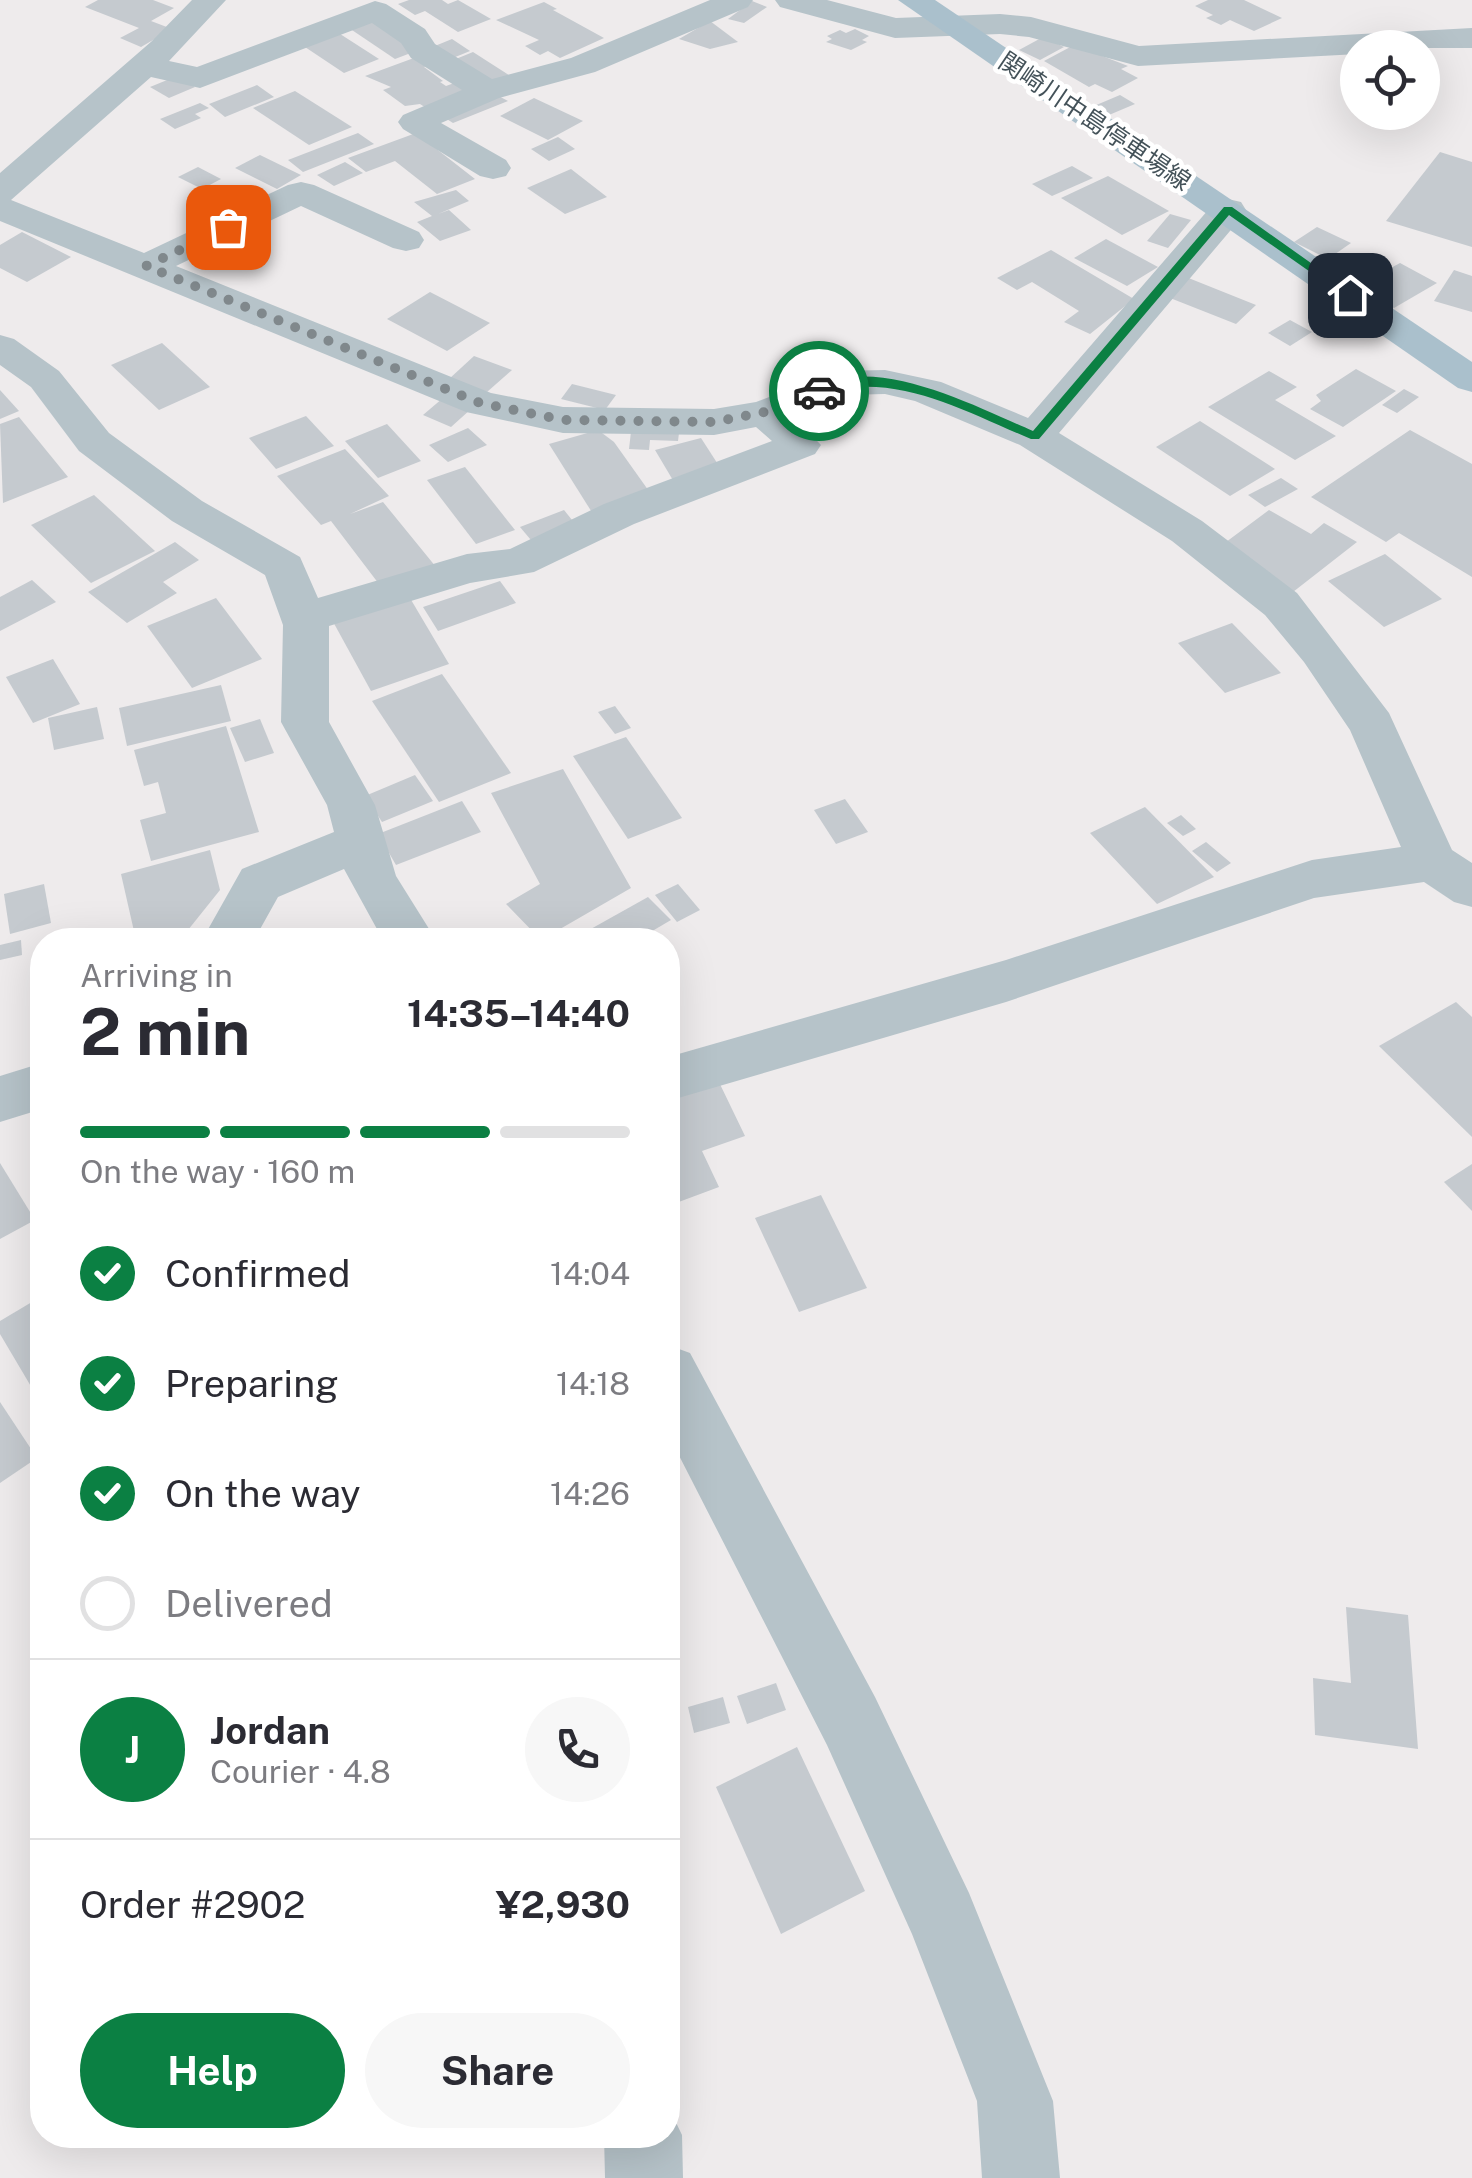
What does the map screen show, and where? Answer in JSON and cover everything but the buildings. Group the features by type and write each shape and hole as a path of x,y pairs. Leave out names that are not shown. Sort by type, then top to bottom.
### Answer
{"main road":[{"name":"関崎川中島停車場線","path":"914,0 1228,210 1472,380"}],"street":[{"path":"0,192 210,0"},
{"path":"493,168 416,122 487,91 583,65 738,0"},
{"path":"791,0 895,28 1000,24 1031,27 1138,56 1472,38"},
{"path":"144,64 200,78 374,11 413,36 423,52 487,91"},
{"path":"146,266 301,193 406,240"},
{"path":"0,208 480,403 563,420 714,422 765,412 838,383 885,382 927,391 1035,436 1187,531 1281,604 1372,725 1452,875 1312,880 1006,981 680,1076"},
{"path":"1035,436 1228,210"},
{"path":"0,347 45,379 94,442 187,510 284,567 303,618 305,722 351,805 372,880 402,928"},
{"path":"303,618 467,569 519,562 619,514 800,445 765,412"},
{"path":"235,928 260,883 361,842"},
{"path":"0,1099 30,1090"},
{"path":"680,1421 851,1721 943,1919 1015,2101 1021,2178"},
{"path":"643,2148 644,2178"}],"way so far":[{"path":"228,227 146,266 480,403 563,420 656,418 714,422 765,412 819,391"}],"route":[{"path":"819,391 838,383 885,382 927,391 1035,436 1228,210 1350,295"}]}
